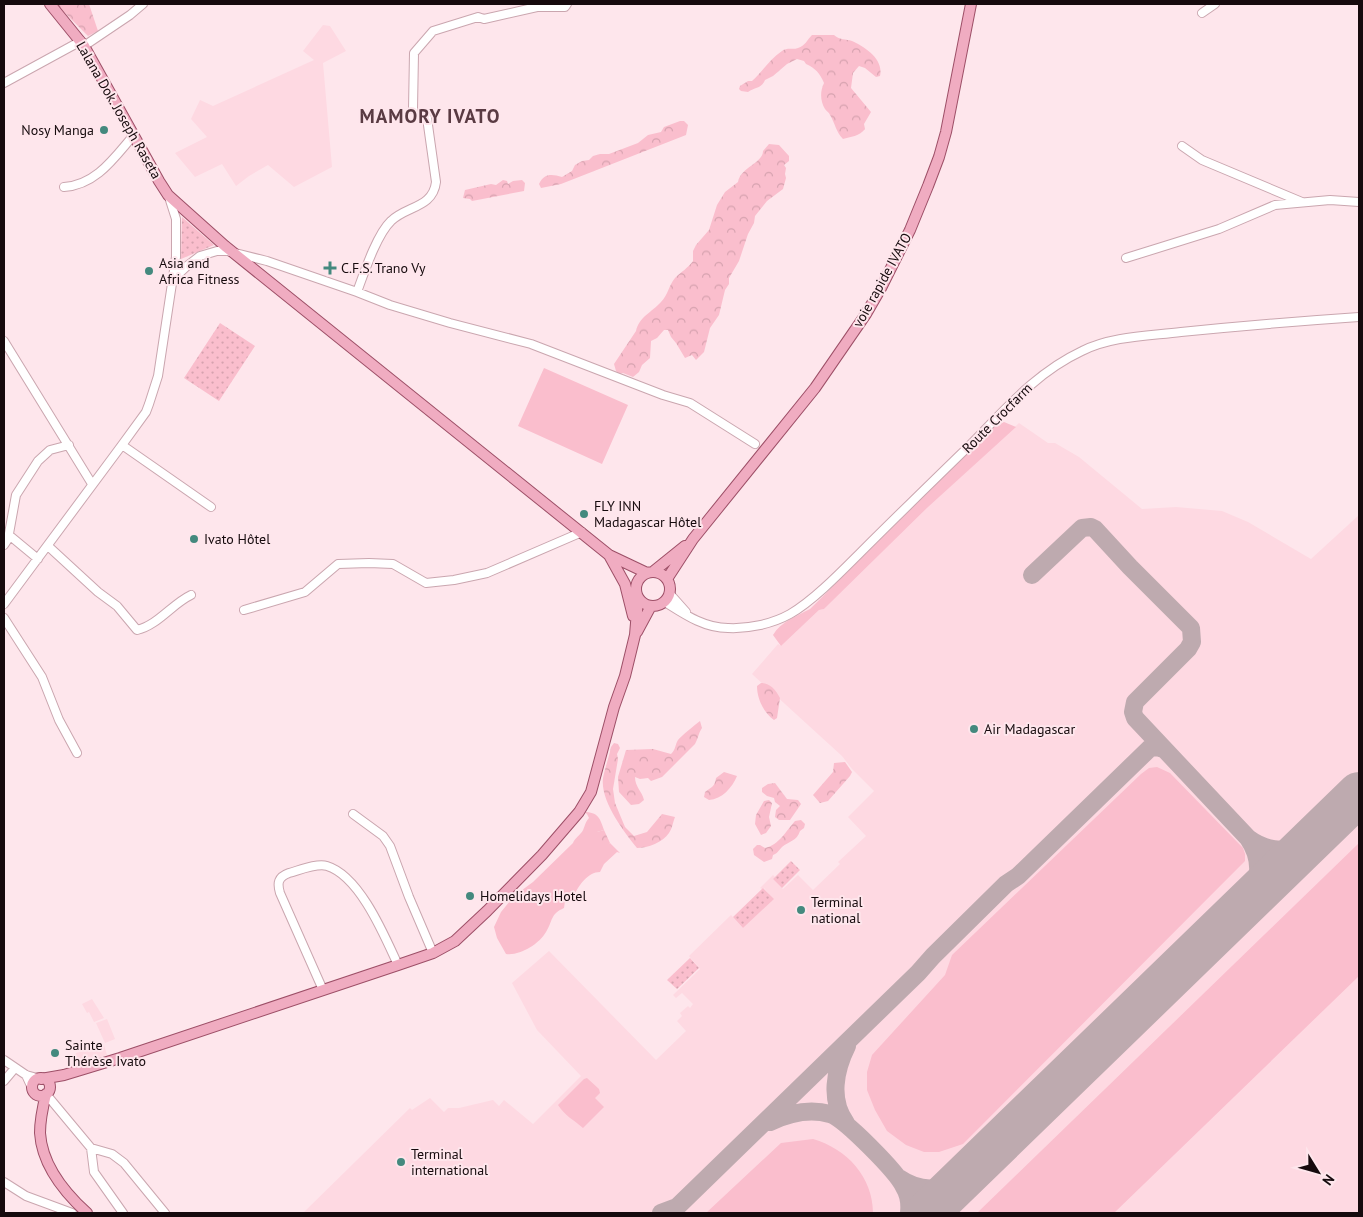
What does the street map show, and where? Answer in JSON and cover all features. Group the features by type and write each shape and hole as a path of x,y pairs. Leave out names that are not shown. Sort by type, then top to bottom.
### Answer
{"main road":[{"name":"Lalana Dok. Joseph Raseta","path":"50,4 83,44 133,136 168,195 235,253 609,554"},
{"name":"voie rapide IVATO","path":"693,539 815,388 866,314 881,288 910,230 938,157 946,132 972,4"},
{"path":"41,1120 34,1091 35,1081 42,1078 64,1075 129,1055 398,965 433,953 455,940 547,849 580,812 591,792 598,772 614,707 635,635 636,584 640,577 650,572 693,539"},
{"path":"667,579 693,539"},
{"path":"609,554 650,572 662,574 670,586 667,598 659,605 651,606 644,604 609,554"},
{"path":"609,554 628,591 635,635"},
{"path":"635,635 651,606"},
{"path":"34,1091 39,1096 48,1091 64,1075"},
{"path":"42,1078 47,1081 48,1091 41,1120 42,1146 51,1168 64,1190 88,1213"}],"street":[{"path":"4,83 83,44 130,15 143,4"},
{"path":"413,109 412,59 414,53 433,32 478,17 484,19 537,7 565,7 567,4"},
{"path":"1202,13 1215,4"},
{"path":"356,292 384,229 396,216 425,202 435,189 436,182 428,118"},
{"path":"64,187 74,186 90,180 105,168 133,136"},
{"path":"1182,146 1202,160 1302,202"},
{"path":"4,604 146,412 158,376 176,257 176,219 168,195"},
{"path":"1126,258 1219,229 1275,205 1330,200 1359,202"},
{"path":"173,279 200,256 218,251 267,261 399,308 531,344 663,395 690,403 755,444"},
{"name":"Route Crocfarm","path":"667,598 690,618 712,626 726,628 764,624 790,614 842,571 1017,396 1041,375 1061,362 1095,345 1130,338 1265,324 1359,317"},
{"path":"4,341 92,484"},
{"path":"4,545 9,535 16,495 38,461 50,450 69,444"},
{"path":"122,446 211,507"},
{"path":"244,610 305,592 338,564 369,562 393,564 426,582 454,580 487,572 582,532"},
{"path":"9,535 38,559"},
{"path":"48,546 98,592 117,606 137,630 147,627 191,595"},
{"path":"4,618 42,677 59,720 76,753"},
{"path":"353,814 383,836 390,846 433,953"},
{"path":"323,990 280,894 278,883 280,878 287,874 321,865 328,866 338,872 366,900 380,925 398,965"},
{"path":"4,1060 26,1075 42,1078"},
{"path":"4,1082 15,1068"},
{"path":"26,1075 34,1091"},
{"path":"48,1091 91,1148 94,1172 123,1213"},
{"path":"91,1148 112,1154 124,1163 165,1213"},
{"path":"4,1182 26,1196 72,1213"}],"shaded area":[{"path":"323,25 330,26 346,51 323,63 332,167 294,187 268,165 236,186 222,164 195,177 175,153 207,137 191,119 200,100 213,106 314,60 303,51"},
{"path":"1019,423 1048,443 1055,443 1079,457 1142,509 1176,507 1222,511 1248,522 1311,559 1359,515 1359,1213 303,1213 410,1108 412,1110 430,1098 444,1112 448,1108 459,1108 493,1100 499,1106 504,1100 533,1124 581,1076 537,1030 512,983 549,951 656,1060 686,1031 677,1021 682,1016 680,1013 688,1006 690,1008 693,1004 682,993 676,998 673,995 700,969 689,956 731,915 743,928 773,899 764,888 760,888 773,875 775,877 773,879 783,889 798,875 813,890 840,864 838,862 866,836 848,817 874,791 842,756 752,674 778,644 781,646 819,610 824,609 927,508"},
{"path":"92,999 104,1018 94,1022 82,1004"},
{"path":"107,1019 115,1039 105,1043 96,1023"},
{"path":"104,1045 107,1055 78,1064 75,1056 76,1053"}],"green space":[{"path":"56,4 89,4 98,31 88,36"},
{"path":"812,35 834,35 840,39 852,41 868,50 879,64 880,76 876,77 865,68 859,66 853,73 851,88 871,112 864,124 865,129 858,135 843,139 822,103 821,93 824,83 822,79 817,71 804,61 797,59 787,64 760,86 748,92 739,89 740,86 748,81 752,81 782,51 800,47"},
{"path":"684,121 688,125 686,135 561,184 541,188 539,184 546,176 562,177 572,171 575,165 582,161 589,160 593,156 600,154 609,154 638,143 648,135 661,132 664,127"},
{"path":"769,144 779,145 789,156 789,161 784,165 786,168 786,178 783,189 767,201 755,216 739,261 729,278 729,284 725,290 719,315 710,328 704,352 696,360 692,355 685,358 668,330 664,330 657,338 651,341 650,358 642,365 639,372 633,377 623,373 619,374 614,364 640,322 661,302 675,278 693,261 693,251 709,230 717,205 725,192 738,182 743,173 760,159 763,151"},
{"path":"503,180 507,181 508,184 513,181 522,180 525,183 524,191 472,201 463,198 465,190 491,184 496,185"},
{"path":"182,217 214,245 181,259"},
{"path":"220,323 255,346 219,401 184,378"},
{"path":"544,368 628,405 602,464 518,426"},
{"path":"1004,422 1016,427 927,508 824,609 819,610 781,646 773,635 776,630 789,620 810,609 994,427"},
{"path":"761,683 767,684 777,692 780,698 777,718 774,720 764,710 760,701 757,686"},
{"path":"700,721 702,728 695,744 662,777 651,781 648,778 640,779 635,777 636,784 644,800 639,804 631,805 619,792 618,777 626,750 653,749 671,754 678,740"},
{"path":"614,743 618,744 620,748 617,754 618,759 613,789 615,803 625,827 634,836 647,832 662,814 675,817 671,830 666,836 650,846 637,848 614,816 605,796 603,778 611,747"},
{"path":"845,762 852,772 850,776 828,801 820,803 813,795 833,772 834,763"},
{"path":"1157,767 1170,773 1243,848 1245,861 963,1144 939,1152 924,1152 906,1145 887,1131 875,1110 867,1090 867,1072 872,1055 945,975 952,955 1141,774 1149,768"},
{"path":"724,772 737,776 729,789 718,798 709,800 704,797 705,792 715,783 716,778"},
{"path":"775,783 787,799 798,800 801,804 790,820 779,820 775,817 776,810 780,806 775,802 774,798 762,792 762,788 768,784"},
{"path":"769,800 772,803 769,817 771,826 766,833 761,835 755,824 756,815 764,801"},
{"path":"584,812 598,816 604,830 597,832 607,846 610,843 620,853 617,852 604,864 600,872 591,874 584,880 574,896 567,897 564,908 554,915 546,932 539,941 523,951 506,954 497,938 494,927 501,912 514,896 533,882 573,843 589,818"},
{"path":"801,820 805,824 804,828 795,839 773,855 772,859 764,862 754,855 753,849 757,845 765,848 774,844 795,821"},
{"path":"604,830 610,843 606,849 599,847 599,841 595,835 597,832"},
{"path":"1359,843 1359,976 1114,1213 977,1213"},
{"path":"791,861 800,870 782,888 773,879"},
{"path":"763,888 774,899 743,928 733,917"},
{"path":"690,958 699,968 677,989 667,980"},
{"path":"587,1078 599,1089 600,1093 595,1098 604,1107 583,1128 558,1105"},
{"path":"813,1139 837,1150 856,1166 868,1188 872,1200 873,1213 706,1213 781,1143"}],"taxiway":[{"path":"1032,575 1082,528 1091,527 1095,529 1191,628 1192,642 1188,649 1135,702 1133,712 1135,718 1248,838 1264,847 1280,850 1297,847 1313,839"},
{"path":"661,1213 677,1207 918,973 1006,884 1018,876 1150,748 1157,747 1163,749"},
{"path":"1244,906 1254,890 1258,873 1256,856 1248,838"},
{"path":"846,1123 837,1105 836,1085 839,1065 847,1046"},
{"path":"770,1122 784,1116 814,1111 830,1114 837,1118 847,1125 892,1170 906,1190 909,1213"},
{"path":"899,1178 915,1186 931,1188 948,1185 964,1177"}],"runway":[{"path":"927,1213 1359,794"}],"place":[{"name":"Nosy Manga","path":"104,130"},
{"name":"C.F.S. Trano Vy","path":"330,268"},
{"name":"Asia and Africa Fitness","path":"149,271"},
{"name":"FLY INN Madagascar Hôtel","path":"584,514"},
{"name":"Ivato Hôtel","path":"194,539"},
{"name":"Air Madagascar","path":"974,729"},
{"name":"Homelidays Hotel","path":"470,896"},
{"name":"Terminal national","path":"801,910"},
{"name":"Sainte Thérèse Ivato","path":"55,1053"},
{"name":"Terminal international","path":"401,1162"}],"district":[{"name":"MAMORY IVATO","path":"430,116"}]}
